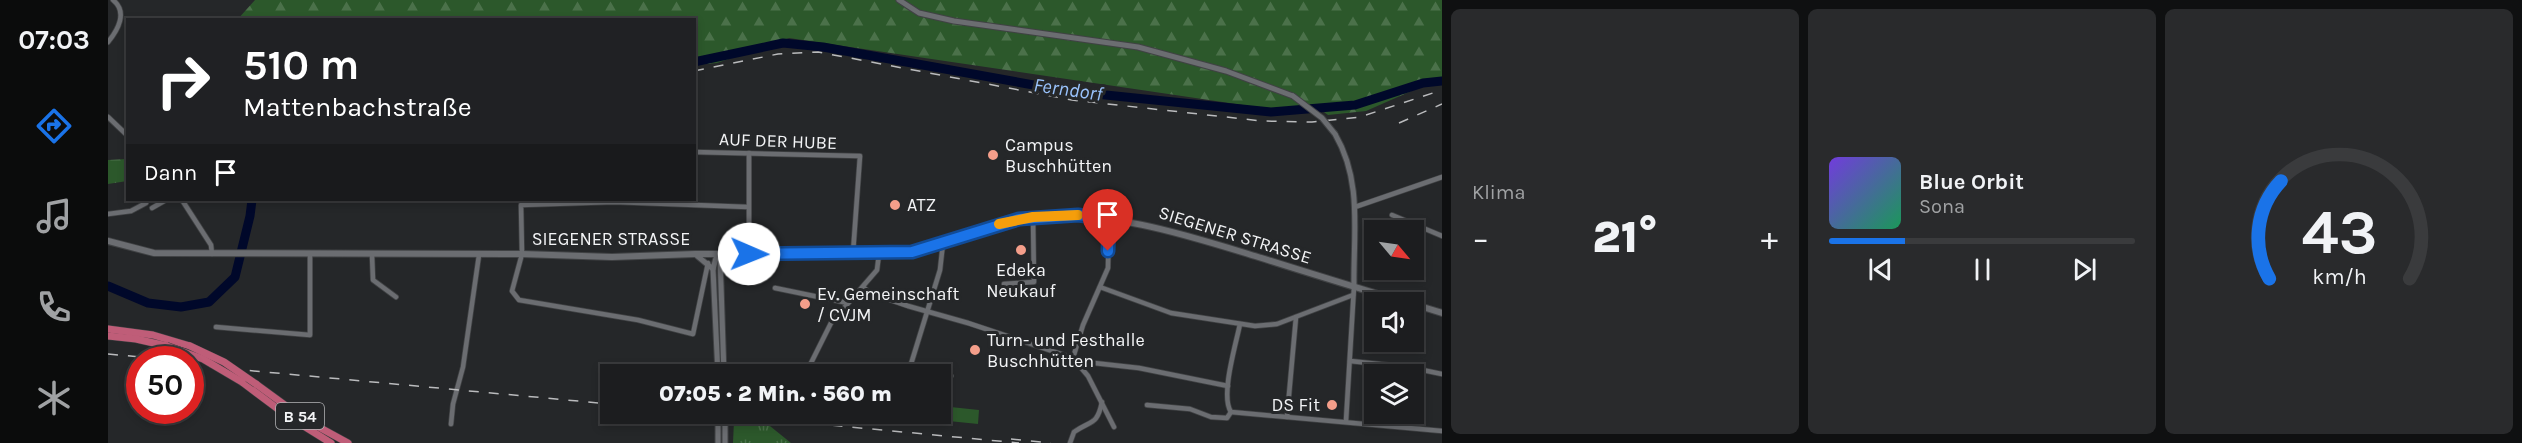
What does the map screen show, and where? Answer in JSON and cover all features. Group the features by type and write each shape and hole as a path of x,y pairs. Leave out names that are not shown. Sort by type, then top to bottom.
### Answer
{"highway":[{"name":"B 54","path":"108,329 153,335 190,346 224,362 304,419 348,443"},
{"name":"B 54","path":"108,336 167,346 203,359 242,382 293,420 331,443"}],"main road":[{"name":"SIEGENER STRASSE","path":"108,241 154,254 522,254 612,257 694,254 879,254 912,252 1006,222 1033,217 1078,215 1176,231 1371,292"},
{"path":"1424,307 1442,313"}],"street":[{"path":"899,0 920,13 954,21 1138,47 1226,71 1293,96 1322,118 1345,150 1351,170 1355,207 1354,287 1346,421"},
{"path":"108,42 121,16 120,7 114,1"},
{"path":"108,117 126,134"},
{"name":"AUF DER HUBE","path":"696,152 862,156 854,254"},
{"path":"749,153 749,254"},
{"path":"1355,207 1442,177"},
{"path":"152,208 164,201"},
{"path":"183,201 211,245 212,254"},
{"path":"708,263 693,334 638,320 519,300 513,291 522,254 521,205 614,201 748,207"},
{"path":"108,214 131,211 146,202"},
{"path":"1392,215 1442,236"},
{"path":"1004,284 1034,282 1033,217"},
{"path":"1073,358 1083,325 1108,268 1109,219"},
{"path":"910,364 940,270 943,243"},
{"path":"694,254 713,269"},
{"path":"810,364 831,323 877,270 879,254"},
{"path":"216,327 310,335 310,255"},
{"path":"372,255 373,280 396,297"},
{"path":"451,424 453,404 463,367 479,255"},
{"path":"717,364 713,269 716,258 720,255"},
{"path":"720,255 724,364"},
{"path":"863,287 870,293 1085,362 1139,368 1228,386"},
{"path":"1100,287 1171,312 1240,324 1277,324 1353,295"},
{"path":"775,288 848,303"},
{"path":"1287,417 1296,317"},
{"path":"1240,324 1226,405 1231,412 1442,431"},
{"path":"1073,358 1088,376 1114,427"},
{"path":"1350,362 1408,367 1442,374"},
{"path":"1070,443 1074,432 1095,422 1102,402"},
{"path":"1147,405 1190,409 1211,417 1227,418 1231,412"},
{"path":"718,424 718,443"},
{"path":"725,424 725,443"}],"green space":[{"path":"255,0 1442,0 1442,84 1425,85 1366,111 1328,115 1317,107 1270,109 789,38 717,63 696,65 696,18 239,18"},
{"path":"126,159 126,181 108,184 108,160"},
{"path":"951,407 979,410 978,424 951,421"},
{"path":"734,424 767,424 791,443 733,443"}],"waterway":[{"name":"Ferndorf","path":"696,62 783,43 823,47 1067,91 1271,112 1355,105 1423,83 1442,81"},
{"name":"Ferndorf","path":"108,286 148,303 181,307 209,302 235,277 252,201"}],"railway":[{"path":"696,71 778,54 818,52 1072,100 1262,121 1312,122 1360,117 1442,90"},
{"path":"1399,123 1442,104"},
{"path":"108,354 126,356"},
{"path":"204,366 600,403"},
{"path":"819,424 1019,443"},
{"path":"1011,439 1051,443"}],"slow traffic":[{"path":"999,224 1033,217 1078,215"}],"place":[{"name":"Campus Buschhütten","path":"993,155"},
{"name":"ATZ","path":"895,205"},
{"name":"Edeka Neukauf","path":"1021,250"},
{"name":"Ev. Gemeinschaft / CVJM","path":"805,304"},
{"name":"Turn- und Festhalle Buschhütten","path":"975,350"},
{"name":"DS Fit","path":"1332,405"}],"route":[{"path":"749,254 912,252 1006,222 1058,215 1109,219 1108,251"}]}
